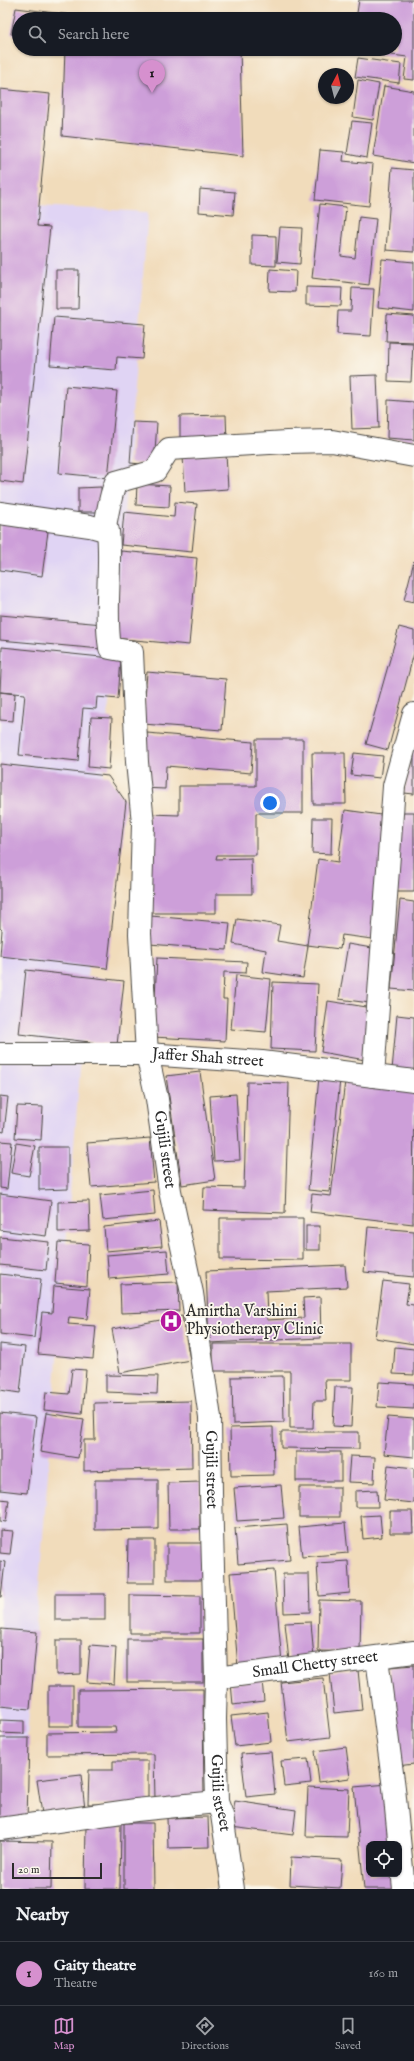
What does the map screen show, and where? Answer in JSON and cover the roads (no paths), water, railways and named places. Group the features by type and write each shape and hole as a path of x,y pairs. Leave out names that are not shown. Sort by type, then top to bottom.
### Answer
{"street":[{"path":"0,513 90,526 104,530 109,510 110,497 116,482 155,471 169,450 287,442 332,442 414,456"},
{"name":"Gujili street","path":"104,530 108,531 110,558 108,633 110,648 132,652 137,762 143,823 140,934 147,1054 157,1099 170,1191 192,1293 210,1418 216,1678 215,1719 217,1802 222,1814 233,1889"},
{"path":"373,1076 394,786 414,714"},
{"name":"Jaffer Shah street","path":"0,1054 147,1054 262,1062 414,1081"},
{"name":"Small Chetty street","path":"216,1678 414,1652"},
{"path":"377,1658 394,1788 404,1889"},
{"path":"0,1829 136,1810 217,1802"}],"place":[{"name":"Gaity theatre","path":"152,93"},
{"name":"Amirtha Varshini Physiotherapy Clinic","path":"171,1321"}]}
